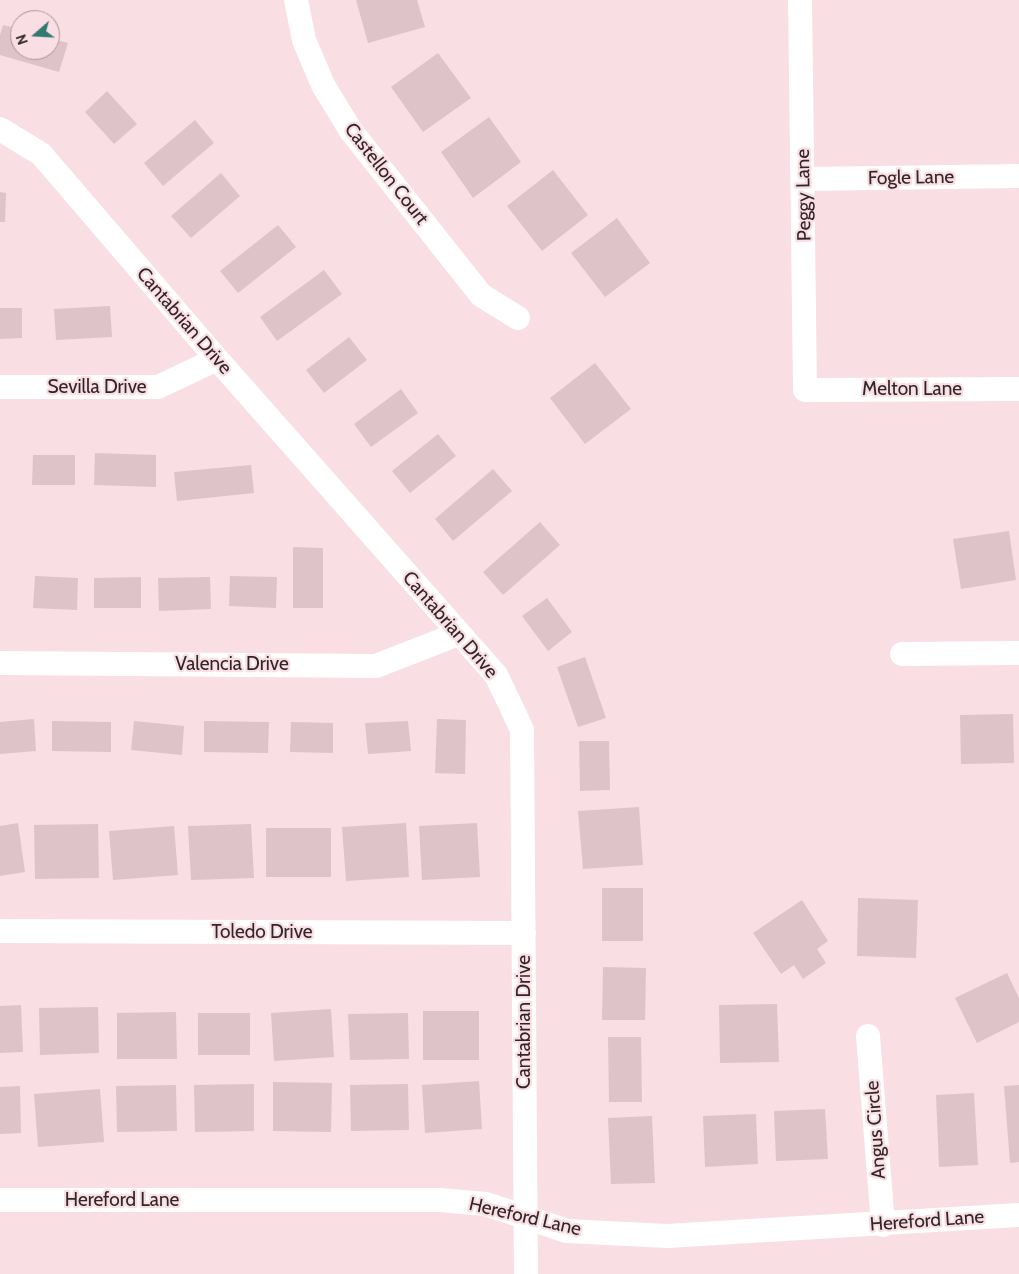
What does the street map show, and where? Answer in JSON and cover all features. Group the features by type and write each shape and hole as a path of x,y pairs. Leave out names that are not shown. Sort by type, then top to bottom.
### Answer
{"street":[{"name":"Castellon Court","path":"296,0 304,40 323,85 351,131 481,295 518,318"},
{"name":"Peggy Lane","path":"800,0 806,390"},
{"name":"Cantabrian Drive","path":"0,129 40,154 217,359 496,675 522,730 526,1274"},
{"name":"Fogle Lane","path":"804,179 1019,176"},
{"name":"Sevilla Drive","path":"0,387 158,387 217,359"},
{"name":"Melton Lane","path":"806,390 1019,389"},
{"name":"Valencia Drive","path":"0,663 376,666 458,634"},
{"path":"902,654 1019,653"},
{"name":"Toledo Drive","path":"0,931 524,933"},
{"name":"Angus Circle","path":"868,1036 883,1225"},
{"name":"Hereford Lane","path":"0,1200 440,1200 486,1204 525,1215 567,1231 667,1236 883,1225 1019,1215"}],"building":[{"path":"356,0 417,0 425,27 368,43"},
{"path":"3,25 10,27 10,58 0,55 0,35"},
{"path":"60,41 68,43 59,72 17,60 60,60"},
{"path":"438,53 471,98 423,132 391,87"},
{"path":"107,91 137,124 114,144 85,112"},
{"path":"489,117 521,162 473,198 441,152"},
{"path":"195,120 214,143 163,186 144,163"},
{"path":"553,170 588,215 542,251 507,206"},
{"path":"221,173 240,196 191,238 171,216"},
{"path":"0,192 6,193 5,222 0,222"},
{"path":"617,218 650,263 605,297 571,253"},
{"path":"278,225 296,247 238,293 220,271"},
{"path":"324,270 342,294 277,341 260,317"},
{"path":"110,306 112,337 56,340 54,309"},
{"path":"0,308 22,308 22,338 0,339"},
{"path":"349,337 367,360 324,393 306,370"},
{"path":"595,363 631,409 585,444 550,398"},
{"path":"401,389 418,413 371,447 354,424"},
{"path":"438,434 456,456 410,493 392,471"},
{"path":"95,453 156,455 156,487 94,485"},
{"path":"33,455 75,455 75,485 32,485"},
{"path":"251,465 254,493 177,501 174,472"},
{"path":"493,469 512,491 453,541 435,519"},
{"path":"540,522 560,545 503,595 483,572"},
{"path":"1009,531 1016,580 961,589 953,539"},
{"path":"293,547 323,548 323,608 293,608"},
{"path":"35,576 78,578 77,610 33,608"},
{"path":"230,576 277,577 276,608 229,606"},
{"path":"141,577 141,608 94,608 94,578"},
{"path":"210,577 211,609 159,611 158,578"},
{"path":"547,598 572,632 548,651 522,616"},
{"path":"585,657 606,718 578,727 557,667"},
{"path":"1013,714 1014,763 961,764 960,715"},
{"path":"34,719 36,751 0,754 0,722"},
{"path":"437,719 466,720 465,774 435,773"},
{"path":"52,721 111,722 111,752 52,751"},
{"path":"134,721 184,726 182,755 131,750"},
{"path":"204,721 269,722 268,753 204,752"},
{"path":"408,721 411,751 368,754 365,723"},
{"path":"291,722 333,723 333,753 290,752"},
{"path":"579,741 609,741 610,790 580,791"},
{"path":"639,807 643,865 583,869 578,811"},
{"path":"18,823 25,872 0,876 0,826"},
{"path":"406,823 409,877 346,881 342,827"},
{"path":"477,823 480,877 422,880 419,826"},
{"path":"98,824 99,878 35,879 34,825"},
{"path":"251,824 254,878 191,880 188,826"},
{"path":"174,826 178,875 113,880 109,831"},
{"path":"266,828 331,828 331,877 266,877"},
{"path":"602,888 643,888 643,941 602,941"},
{"path":"858,898 918,900 916,958 857,956"},
{"path":"802,900 828,941 817,949 826,963 803,979 794,965 781,974 753,933"},
{"path":"603,967 646,968 645,1020 602,1020"},
{"path":"1007,973 1019,998 1019,1022 977,1043 955,998"},
{"path":"777,1004 779,1062 720,1063 719,1005"},
{"path":"21,1005 23,1052 0,1053 0,1006"},
{"path":"98,1007 99,1053 40,1055 39,1008"},
{"path":"331,1009 334,1057 274,1061 271,1013"},
{"path":"423,1011 479,1011 479,1060 423,1060"},
{"path":"176,1012 177,1059 117,1059 117,1013"},
{"path":"198,1013 250,1013 250,1055 198,1055"},
{"path":"408,1013 409,1059 350,1060 348,1014"},
{"path":"608,1037 641,1037 642,1102 609,1102"},
{"path":"479,1081 482,1129 425,1133 422,1085"},
{"path":"273,1082 332,1083 331,1132 273,1131"},
{"path":"254,1084 254,1131 195,1132 194,1085"},
{"path":"408,1084 409,1130 351,1131 350,1085"},
{"path":"176,1085 177,1131 117,1132 116,1086"},
{"path":"1019,1085 1019,1162 1010,1163 1004,1086"},
{"path":"20,1086 21,1133 0,1134 0,1087"},
{"path":"100,1089 104,1142 38,1147 34,1094"},
{"path":"974,1093 978,1165 939,1167 936,1095"},
{"path":"825,1109 828,1159 776,1161 774,1111"},
{"path":"756,1114 758,1164 705,1167 703,1116"},
{"path":"652,1116 655,1183 611,1184 608,1118"}]}
